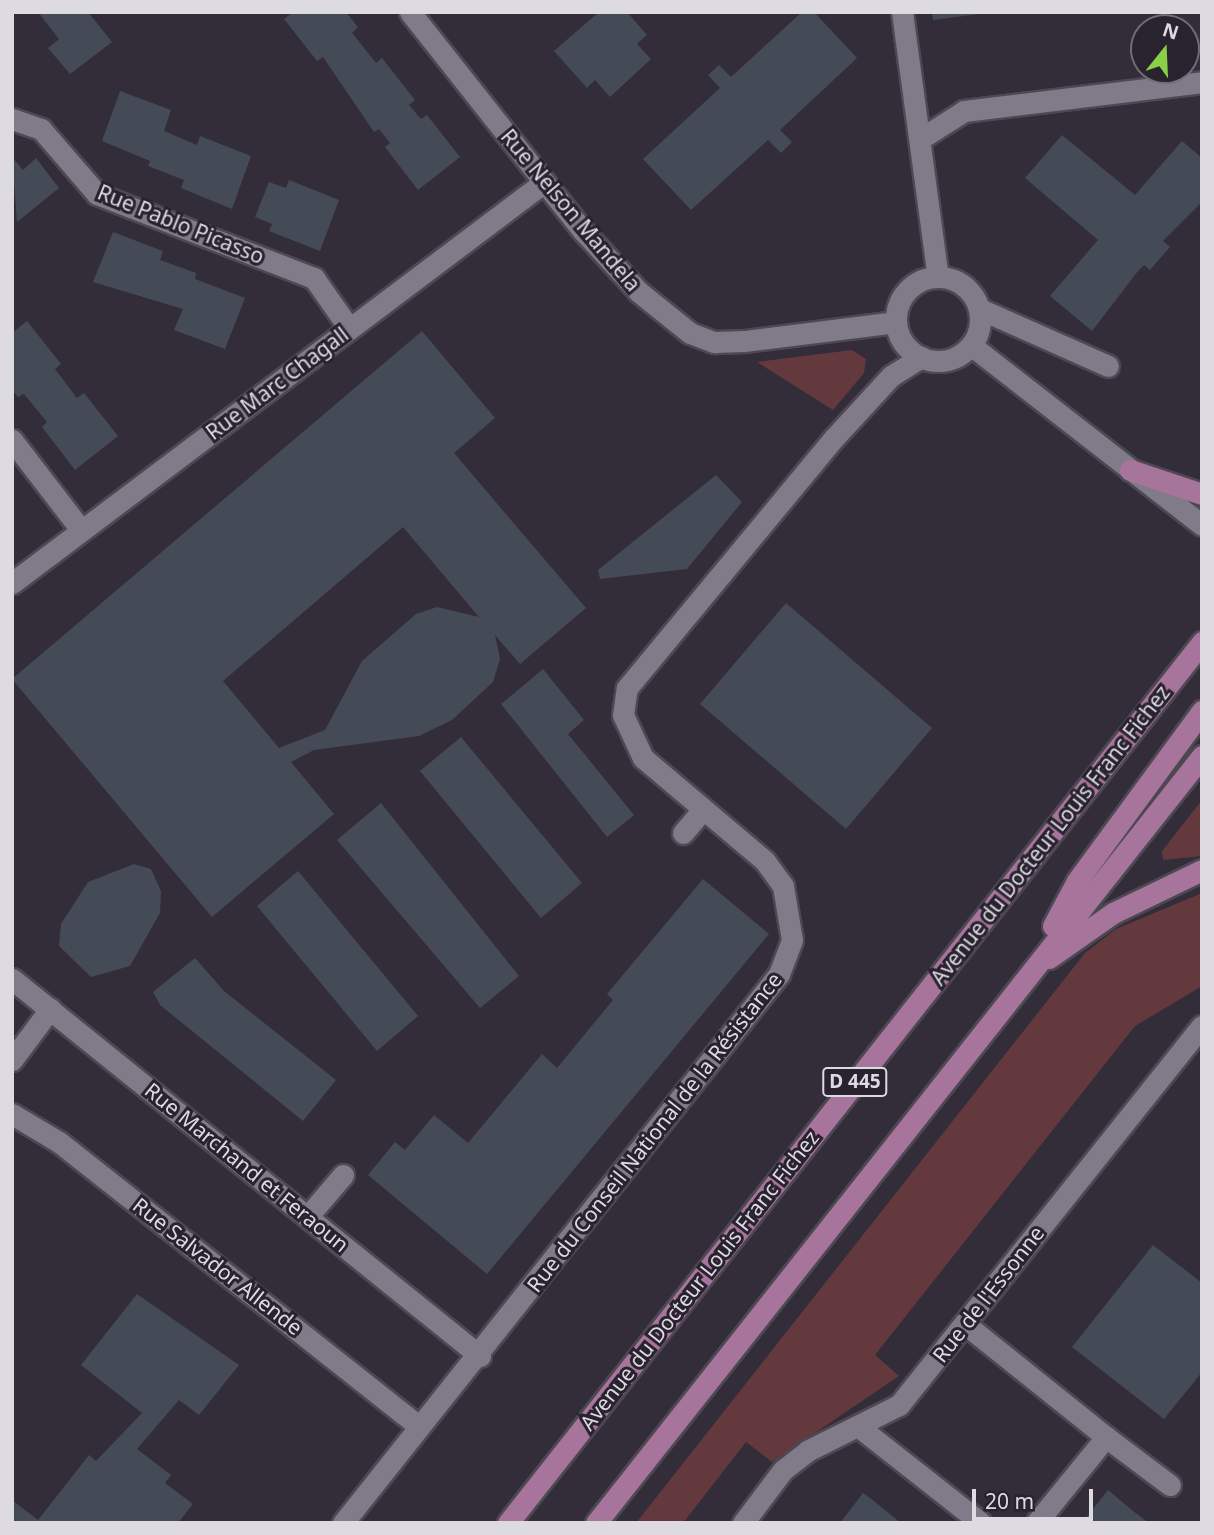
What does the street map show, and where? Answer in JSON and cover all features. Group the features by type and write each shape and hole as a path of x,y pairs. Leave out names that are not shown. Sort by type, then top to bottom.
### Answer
{"main road":[{"path":"1130,470 1202,494"},
{"name":"Avenue du Docteur Louis Franc Fichez","path":"508,1523 1202,642"},
{"path":"1027,974 1077,881 1202,711"},
{"path":"596,1523 1027,974 1202,757"},
{"path":"1027,974 1113,913 1202,870"}],"street":[{"name":"Rue Nelson Mandela","path":"410,12 543,183 639,292 690,332 714,342 744,341 896,322"},
{"path":"902,12 938,277"},
{"path":"920,139 964,111 1202,82"},
{"name":"Rue Pablo Picasso","path":"13,120 41,129 97,194 314,278 349,328"},
{"name":"Rue Marc Chagall","path":"12,583 543,183"},
{"path":"980,309 972,346 953,359 922,357 905,344 896,322 901,297 918,281 938,277 959,281 980,309 1108,366"},
{"path":"972,346 1202,525"},
{"name":"Rue du Conseil National de la Résistance","path":"343,1523 419,1426 480,1356 779,974 793,940 783,886 765,861 703,809 629,738 623,715 627,688 834,438 891,376 922,357"},
{"path":"12,440 81,530"},
{"path":"683,833 703,809"},
{"name":"Rue Marchand et Feraoun","path":"12,979 480,1356"},
{"path":"12,1060 50,1009"},
{"name":"Rue de l'Essonne","path":"743,1523 791,1464 899,1405 1202,1026"},
{"name":"Rue Salvador Allende","path":"12,1114 59,1142 419,1426"},
{"path":"309,1216 343,1175"},
{"path":"965,1324 1170,1485"},
{"path":"859,1427 981,1523"},
{"path":"1036,1523 1106,1437"}],"shaded area":[{"path":"852,350 866,359 864,373 833,410 757,362"},
{"path":"1202,800 1202,856 1163,860 1162,851"},
{"path":"1202,893 1202,986 1135,1026 875,1355 899,1376 772,1462 746,1442 683,1523 636,1523 1085,953 1116,929"}],"building":[{"path":"38,12 88,12 112,42 70,74 48,48 59,39"},
{"path":"293,12 346,12 358,27 352,33 376,63 382,58 415,100 409,105 421,119 427,115 460,157 418,190 385,147 390,143 379,129 374,132 323,57 317,61 284,19"},
{"path":"599,12 627,12 647,35 637,44 651,59 610,97 595,80 587,88 554,51"},
{"path":"802,12 814,12 857,58 780,130 792,142 781,153 768,140 691,210 643,159 720,88 708,75 719,65 731,77"},
{"path":"932,12 979,12 979,14 933,20"},
{"path":"120,91 171,110 164,131 197,145 200,136 251,156 232,209 181,188 184,180 148,166 150,161 102,141"},
{"path":"1062,135 1135,195 1182,141 1202,158 1202,202 1163,241 1170,247 1150,270 1144,265 1138,271 1092,331 1050,296 1098,240 1025,178"},
{"path":"12,157 23,170 36,158 59,188 17,222"},
{"path":"289,180 339,200 320,251 269,231 272,224 255,217 269,182 286,188"},
{"path":"113,232 163,251 160,260 196,273 195,279 245,298 225,349 174,330 183,309 93,282"},
{"path":"27,321 61,364 55,369 77,398 84,393 118,436 75,470 42,427 47,422 24,394 18,397 12,390 12,333"},
{"path":"422,331 495,418 454,453 586,608 520,664 495,635 500,659 493,682 452,720 419,736 314,750 291,762 334,814 212,917 12,679","holes":["403,527 479,617 437,607 416,614 362,661 325,730 279,748 223,681"]},
{"path":"716,475 742,502 687,569 600,579 598,570"},
{"path":"786,603 932,728 846,829 700,704"},
{"path":"543,669 584,720 568,734 634,815 607,837 501,704"},
{"path":"461,737 582,883 541,918 420,771"},
{"path":"381,803 519,976 480,1008 337,840"},
{"path":"134,864 151,869 161,891 160,913 130,966 91,977 59,946 61,924 88,882"},
{"path":"298,871 418,1016 377,1051 257,906"},
{"path":"703,879 769,934 487,1274 368,1175 395,1142 405,1150 434,1115 468,1143 542,1054 557,1068 613,1000 607,994"},
{"path":"195,958 224,991 336,1080 303,1121 160,1005 153,992"},
{"path":"1153,1245 1202,1283 1202,1372 1164,1419 1072,1347"},
{"path":"137,1294 239,1365 199,1415 179,1400 137,1449 171,1475 165,1483 193,1504 178,1523 12,1523 12,1500 38,1520 89,1455 96,1461 142,1413 81,1365"},
{"path":"1108,1490 1133,1511 1149,1523 1082,1523"},
{"path":"863,1493 870,1498 901,1523 840,1523"}]}
